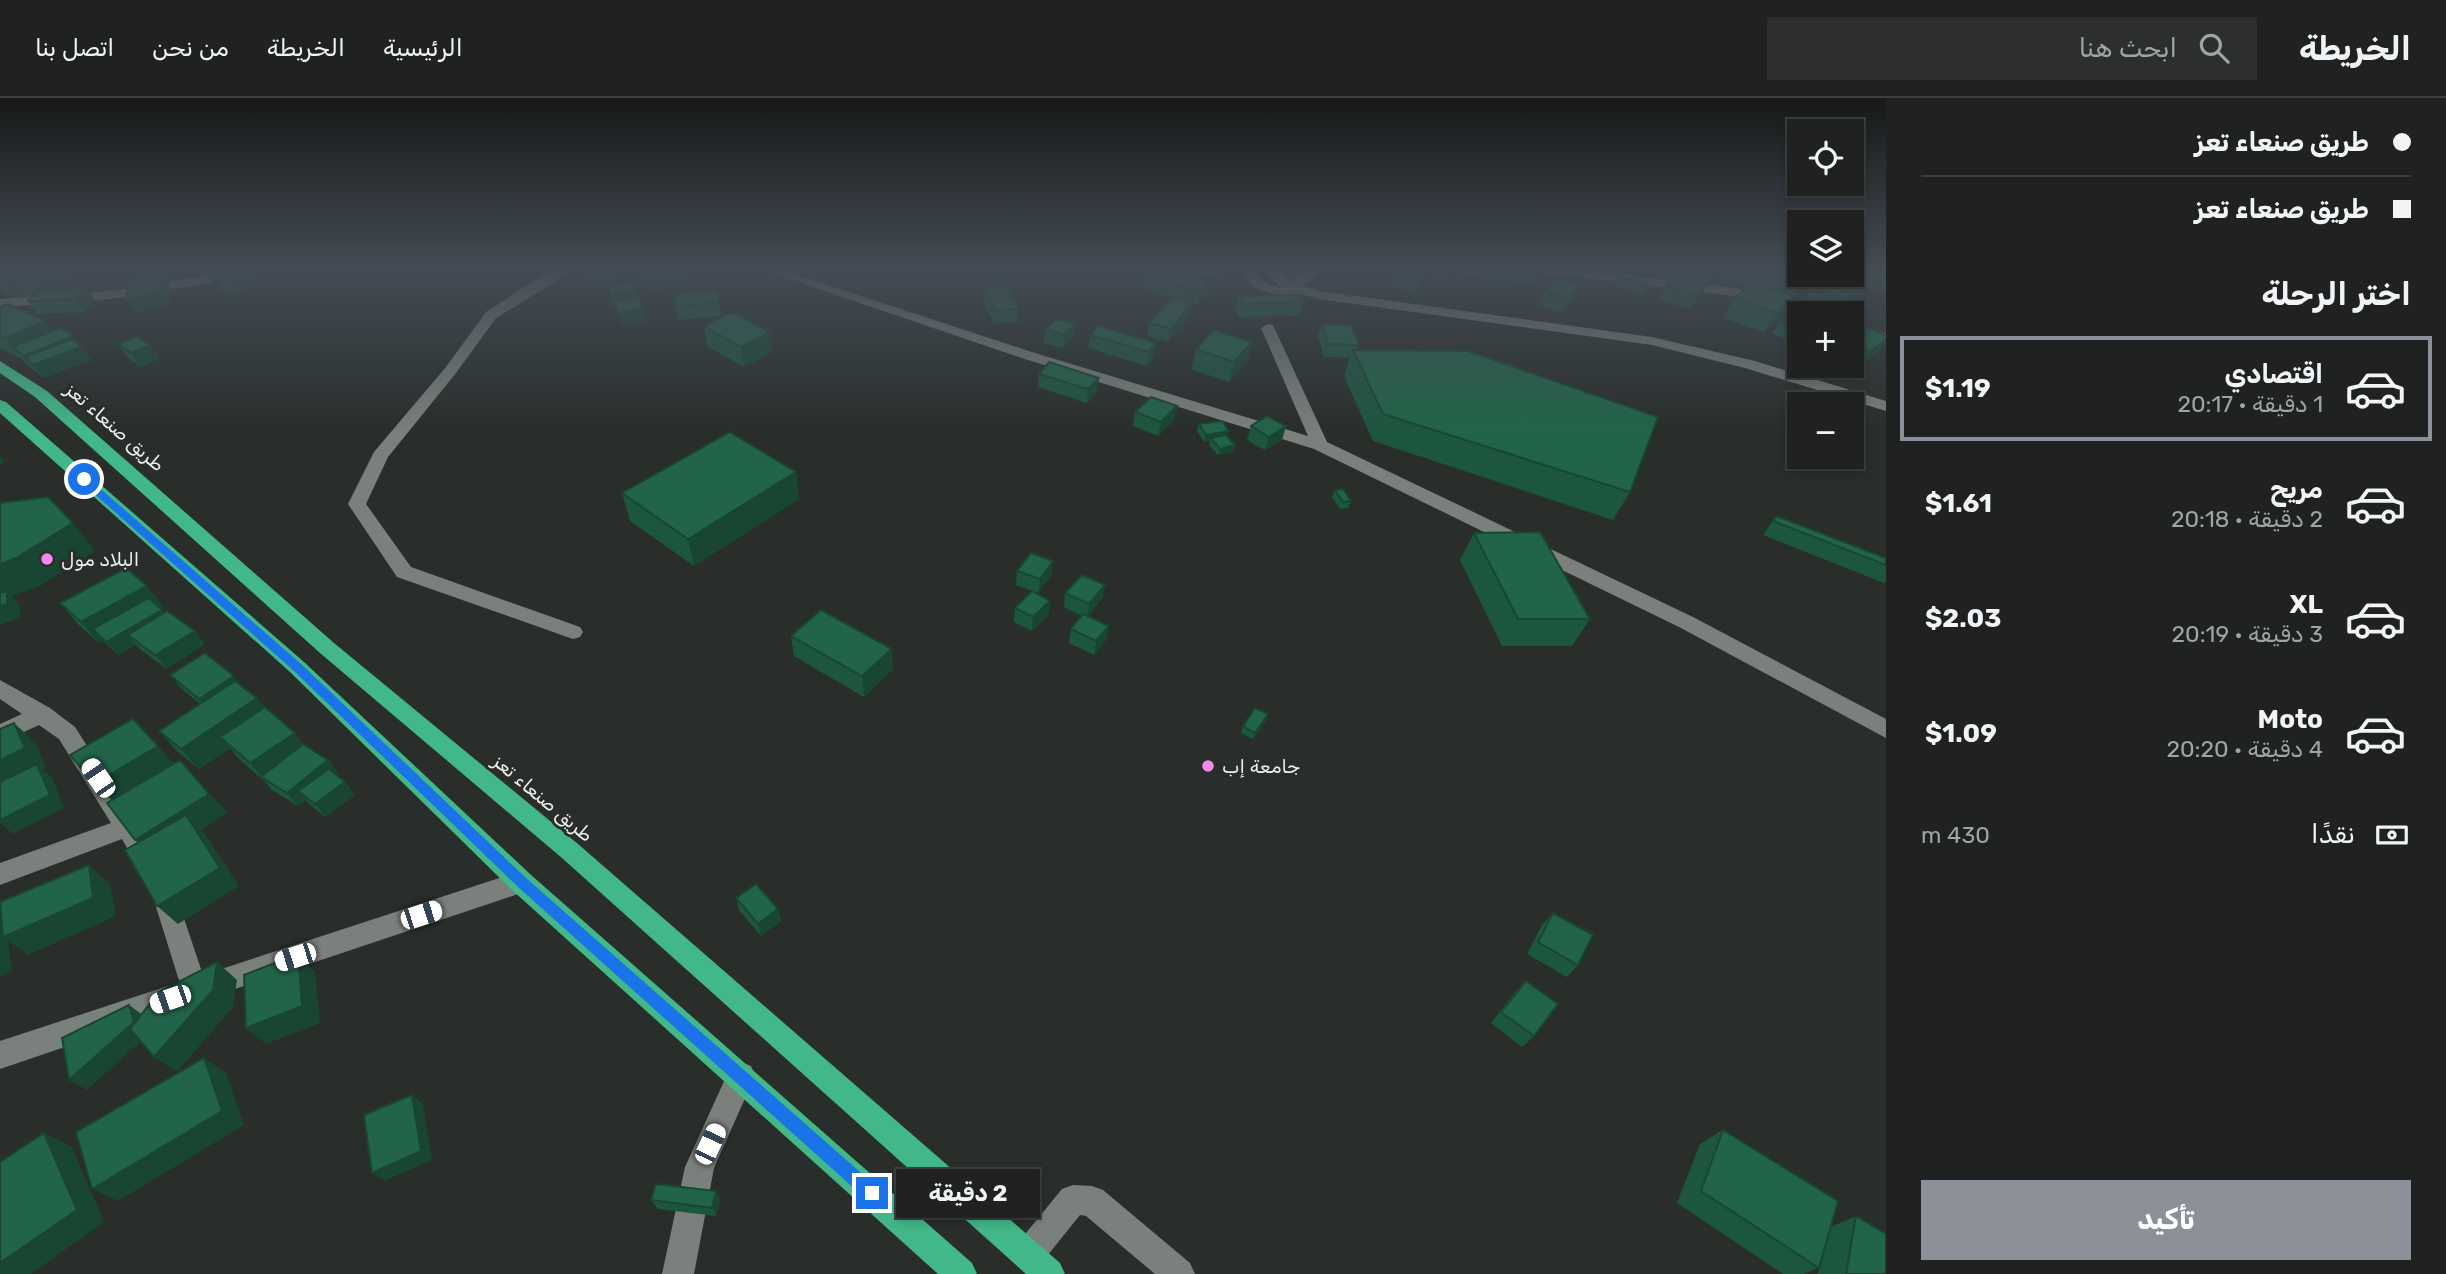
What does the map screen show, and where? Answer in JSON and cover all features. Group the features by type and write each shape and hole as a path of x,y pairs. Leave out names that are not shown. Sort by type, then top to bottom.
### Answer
{"highway":[{"name":"طريق صنعاء تعز","path":"0,366 41,394 327,648 569,851 1039,1265"},
{"path":"2,409 297,667 521,882 961,1274"}],"street":[{"path":"485,324 451,370 380,456 357,504 404,572 573,632"},
{"path":"934,324 1320,445 1686,622 1886,729"},
{"path":"1469,324 1638,348 1741,373 1803,392"},
{"path":"1528,324 1652,341 1749,364 1886,406"},
{"path":"1268,328 1320,445"},
{"path":"1864,331 1886,338"},
{"path":"1864,411 1886,419"},
{"path":"0,688 67,733 98,778 160,884 195,990"},
{"path":"0,734 42,714"},
{"path":"0,874 127,827"},
{"path":"0,1055 521,882"},
{"path":"678,1274 700,1167 741,1076"},
{"path":"1039,1265 1073,1200 1092,1201 1179,1274"}],"building":[{"path":"0,324 38,324 6,338 0,335"},
{"path":"755,324 770,332 741,347 704,326"},
{"path":"1051,324 1075,324 1064,335 1045,329"},
{"path":"1152,324 1175,324 1171,329"},
{"path":"1322,324 1351,325 1359,345 1328,344"},
{"path":"1098,326 1156,343 1149,352 1090,335"},
{"path":"61,328 73,336 24,356 12,347"},
{"path":"1869,328 1886,335 1886,340 1869,352 1864,350 1864,332"},
{"path":"1214,330 1252,342 1234,362 1196,349"},
{"path":"137,336 150,345 131,353 118,344"},
{"path":"73,339 81,347 33,365 25,357"},
{"path":"1353,350 1468,351 1658,417 1630,492 1383,414"},
{"path":"1049,362 1099,378 1088,389 1039,374"},
{"path":"1151,397 1177,406 1161,422 1135,412"},
{"path":"1267,416 1286,426 1269,437 1251,426"},
{"path":"1222,421 1229,431 1206,435 1199,424"},
{"path":"730,432 796,472 688,539 622,493"},
{"path":"1226,435 1235,445 1220,449 1211,438"},
{"path":"1343,489 1351,501 1343,502 1335,490"},
{"path":"48,497 73,523 16,558 0,564 0,503"},
{"path":"1776,516 1886,558 1886,565 1773,521"},
{"path":"1540,532 1590,619 1518,619 1474,533"},
{"path":"1031,553 1053,561 1040,579 1017,571"},
{"path":"126,568 147,586 81,622 60,603"},
{"path":"1082,575 1105,585 1089,604 1065,593"},
{"path":"7,591 7,604 0,606 0,593"},
{"path":"1032,591 1050,601 1033,617 1015,608"},
{"path":"149,598 162,610 106,642 93,629"},
{"path":"821,610 892,649 862,676 791,636"},
{"path":"167,611 195,631 155,655 128,635"},
{"path":"1083,614 1109,626 1096,641 1071,629"},
{"path":"205,653 234,676 199,699 170,675"},
{"path":"235,681 257,698 181,749 159,731"},
{"path":"265,707 295,733 250,763 220,737"},
{"path":"1255,708 1268,714 1255,733 1243,726"},
{"path":"133,719 158,746 94,784 70,755"},
{"path":"14,723 25,748 0,760 0,729"},
{"path":"303,744 328,760 287,793 261,777"},
{"path":"180,760 209,794 135,840 107,803"},
{"path":"37,764 50,795 0,820 0,782"},
{"path":"329,769 345,782 315,804 298,791"},
{"path":"186,815 220,868 157,906 125,850"},
{"path":"89,865 93,898 3,937 0,902"},
{"path":"756,884 778,909 758,924 736,898"},
{"path":"1553,913 1593,935 1578,965 1538,942"},
{"path":"298,954 302,1006 246,1028 244,975"},
{"path":"217,962 213,990 154,1057 130,1029 159,992"},
{"path":"1526,981 1558,1004 1534,1036 1501,1012"},
{"path":"129,1005 134,1022 69,1080 62,1038"},
{"path":"204,1058 222,1111 92,1189 76,1132"},
{"path":"412,1095 421,1151 372,1173 364,1115"},
{"path":"1723,1130 1838,1201 1819,1268 1701,1191"},
{"path":"44,1133 77,1210 0,1263 0,1162"},
{"path":"656,1184 716,1191 712,1208 651,1200"},
{"path":"1856,1216 1886,1234 1886,1274 1846,1274"}],"place":[{"name":"البلاد مول","path":"47,559"},
{"name":"جامعة إب","path":"1208,766"}],"route":[{"path":"84,479 297,667 521,882 872,1193"}]}
